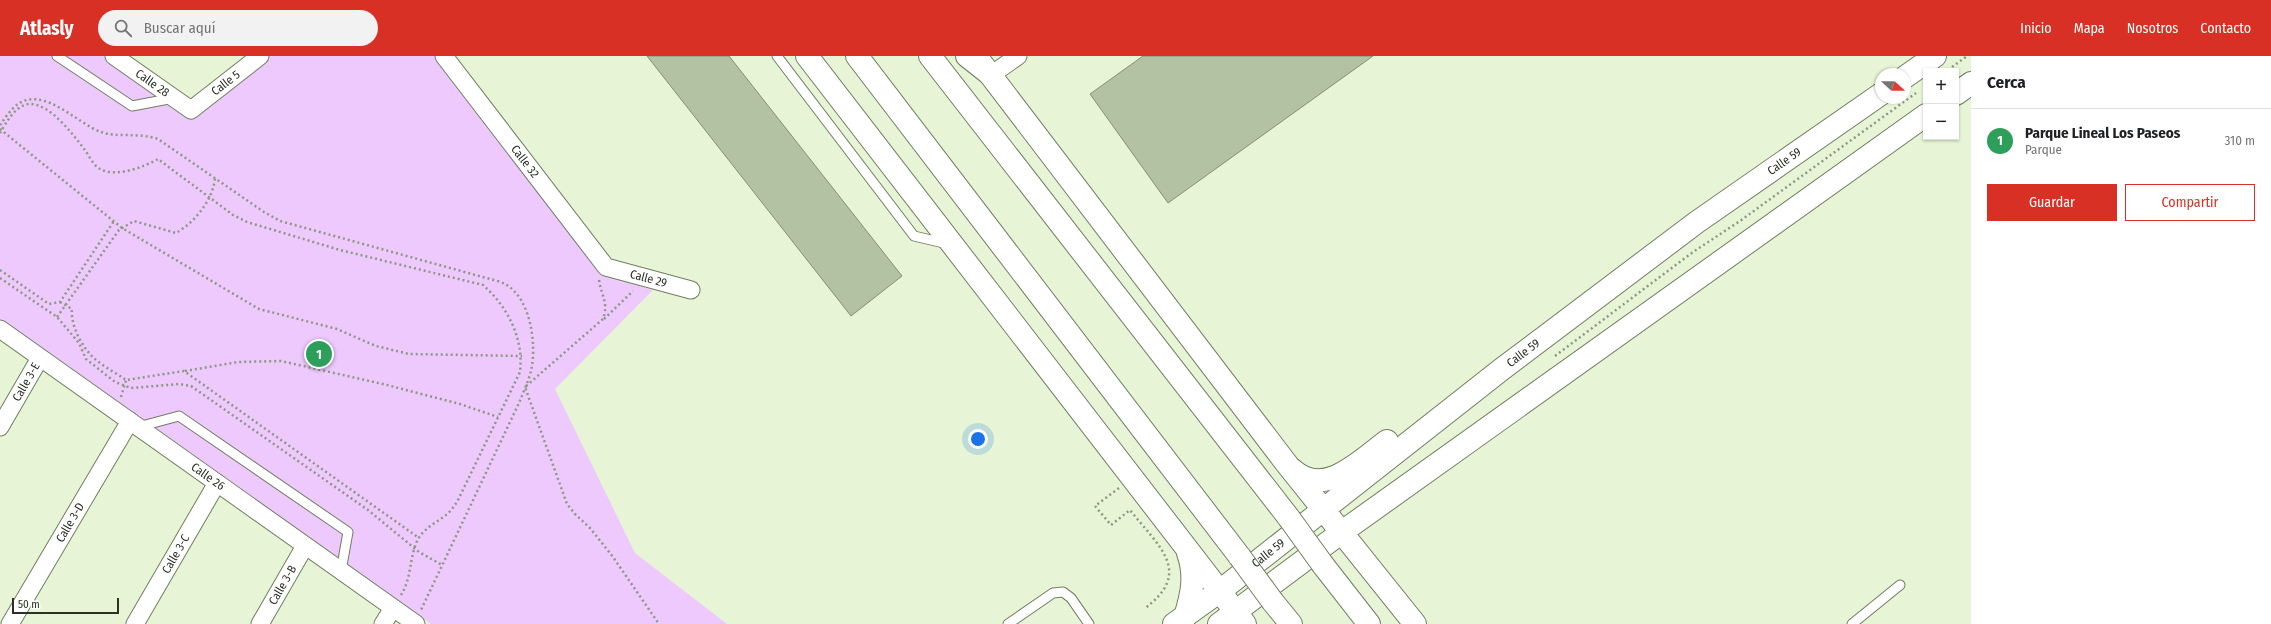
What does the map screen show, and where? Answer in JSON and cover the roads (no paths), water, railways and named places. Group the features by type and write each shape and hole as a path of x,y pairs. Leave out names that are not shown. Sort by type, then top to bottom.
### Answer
{"main road":[{"path":"807,56 1220,591 1233,620 1342,532 1923,117"},
{"path":"858,56 1291,624"},
{"path":"930,56 1289,518 1369,624"},
{"path":"967,56 991,75"},
{"path":"976,56 1286,463 1415,624"},
{"path":"1913,83 1935,56"},
{"path":"1959,92 1971,83"},
{"name":"Calle 59","path":"1180,620 1220,591 1502,369 1697,222 1875,98"},
{"path":"1286,463 1301,477 1314,481 1336,478 1424,415 1502,369"},
{"path":"1180,620 1193,589 1194,578 1193,567 1186,546"}],"street":[{"name":"Calle 28","path":"114,56 190,110"},
{"name":"Calle 5","path":"190,110 260,56"},
{"name":"Calle 32","path":"444,56 604,265"},
{"path":"991,75 1018,56"},
{"name":"Calle 29","path":"604,265 691,290"},
{"name":"Calle 26","path":"0,329 415,624"},
{"name":"Calle 3-E","path":"0,427 40,358"},
{"name":"Calle 3-D","path":"10,624 134,424"},
{"name":"Calle 3-C","path":"135,624 217,483"},
{"name":"Calle 3-B","path":"260,624 305,546"},
{"path":"383,624 394,609"}],"lane":[{"path":"57,56 132,106 174,98"},
{"path":"777,56 914,236 953,245"},
{"path":"134,424 179,416 348,532 340,571"},
{"path":"1852,624 1900,585"},
{"path":"1008,624 1053,593 1063,592 1072,598 1089,624"}],"place":[{"name":"Parque Lineal Los Paseos","path":"319,354"}]}
